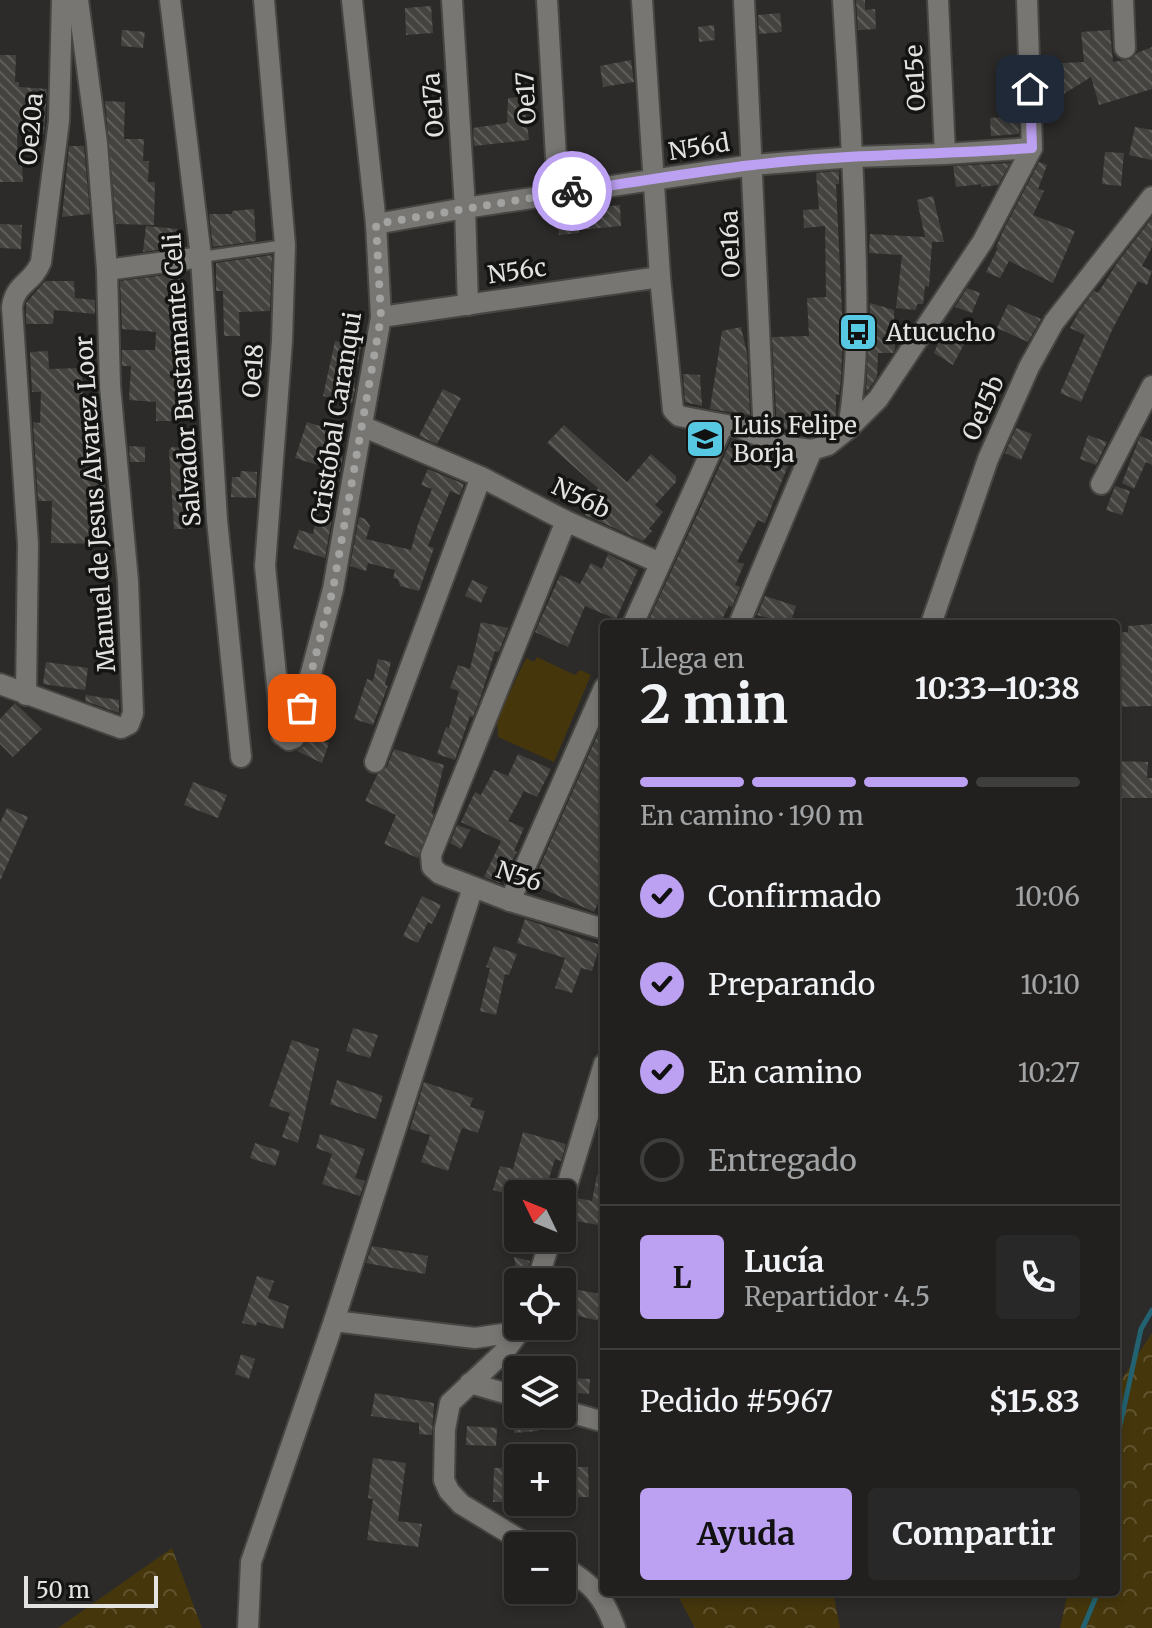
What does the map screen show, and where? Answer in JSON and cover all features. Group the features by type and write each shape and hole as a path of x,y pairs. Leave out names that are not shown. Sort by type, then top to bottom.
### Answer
{"street":[{"name":"Oe20a","path":"26,695 28,544 12,307 17,289 33,276 41,262 59,121 62,0"},
{"name":"Manuel de Jesus Alvarez Loor","path":"26,695 121,728 129,724 133,713 128,581 110,386 107,270 97,143 78,0"},
{"name":"Salvador Bustamante Celi","path":"170,0 201,257 217,520 241,757"},
{"name":"Oe18","path":"264,0 285,245 282,341 265,566 282,735 289,740"},
{"name":"Cristóbal Caranqui","path":"289,740 294,738 333,589 381,317 376,224 352,0"},
{"name":"Oe17a","path":"452,0 468,305"},
{"name":"Oe17","path":"547,0 558,193"},
{"path":"642,0 660,277 673,410 679,416 723,425 788,447 812,450 828,445 878,399 983,241 1032,148 1027,0"},
{"name":"Oe16a","path":"744,0 764,437"},
{"path":"843,0 853,157 858,332 856,382 848,429"},
{"name":"Oe15e","path":"938,0 945,154"},
{"path":"1123,0 1125,48"},
{"name":"N56d","path":"376,224 558,193 752,165 1032,148"},
{"name":"Oe15b","path":"932,620 988,459 1029,367 1054,322 1152,197"},
{"path":"107,270 201,257"},
{"name":"N56c","path":"381,317 660,277"},
{"path":"1101,484 1152,386"},
{"path":"635,620 723,425"},
{"path":"362,426 481,477 375,762"},
{"path":"741,620 812,450"},
{"name":"N56b","path":"481,477 566,521 660,563"},
{"name":"N56","path":"566,521 431,855 432,867 440,874 510,901 600,928"},
{"path":"0,684 26,695"},
{"path":"510,901 600,697"},
{"path":"248,1628 251,1562 334,1321 473,887"},
{"path":"569,1180 600,1077"},
{"path":"334,1321 475,1338 504,1333"},
{"path":"507,1532 461,1504 449,1491 444,1480 445,1429 450,1403 512,1340"},
{"path":"470,1383 504,1393"},
{"path":"576,1414 600,1421"},
{"path":"576,1574 605,1602 615,1628"}],"lane":[{"path":"201,257 285,245"}],"green space":[{"path":"537,657 575,675 580,670 591,675 554,762 498,737 497,719 526,658 534,662"},
{"path":"1152,1333 1152,1628 1060,1628 1067,1596 1120,1596 1120,1382"},
{"path":"172,1548 202,1628 58,1628"},
{"path":"678,1596 834,1596 840,1628 695,1628"}],"building":[{"path":"856,0 865,0 865,10 875,9 876,29 858,30"},
{"path":"431,6 433,33 406,35 405,8"},
{"path":"780,13 782,32 759,34 758,15"},
{"path":"714,25 715,40 699,42 698,27"},
{"path":"122,30 145,32 143,48 121,46"},
{"path":"1110,30 1113,62 1131,59 1152,47 1152,89 1099,105 1091,77 1062,95 1063,106 1044,107 1042,64 1084,62 1081,32"},
{"path":"0,55 16,55 15,82 19,82 19,87 47,89 44,134 17,133 18,165 22,165 23,182 0,182"},
{"path":"631,60 634,82 603,87 600,66"},
{"path":"508,98 534,99 537,114 526,115 529,140 474,146 473,128 507,123"},
{"path":"105,101 125,102 124,139 144,139 143,161 149,161 148,182 155,182 154,225 116,224"},
{"path":"1018,116 1019,134 991,136 990,118"},
{"path":"1135,127 1152,130 1152,160 1129,155"},
{"path":"69,146 84,146 90,214 62,217"},
{"path":"1105,152 1124,153 1121,186 1102,184"},
{"path":"1039,162 1047,165 1038,189 1044,191 1033,215 1075,231 1053,283 1009,261 1000,278 986,272 1003,231"},
{"path":"1010,163 998,185 956,187 953,166"},
{"path":"839,171 839,184 836,184 843,331 836,415 831,423 823,427 779,430 772,337 809,336 807,298 826,297 825,226 804,228 803,210 819,209 816,173"},
{"path":"933,196 944,242 932,242 929,287 925,286 923,304 917,304 916,310 896,308 902,255 869,253 870,234 925,237 917,200"},
{"path":"620,205 621,226 559,235 556,212"},
{"path":"254,209 256,241 213,247 209,214 232,214 232,211"},
{"path":"1152,218 1152,247 1142,266 1152,271 1147,285 1138,281 1112,330 1081,402 1060,393 1085,335 1070,328 1094,291 1098,293"},
{"path":"0,224 22,225 21,249 0,248"},
{"path":"146,226 178,229 176,247 143,252"},
{"path":"272,255 270,311 239,312 240,336 224,336 223,291 216,291 216,263"},
{"path":"180,273 179,314 182,314 179,338 184,361 184,401 190,401 191,421 156,421 156,402 129,400 131,366 122,366 122,350 155,350 156,332 122,329 120,281"},
{"path":"45,281 74,281 75,298 95,300 95,314 54,310 53,324 26,324 26,303"},
{"path":"967,288 980,293 972,313 955,307"},
{"path":"870,303 894,310 895,350 893,353 878,353 877,377 866,393"},
{"path":"1008,304 1041,319 1028,342 997,328"},
{"path":"741,327 747,353 750,415 710,409 722,331"},
{"path":"943,331 965,342 953,365 934,353"},
{"path":"335,341 361,346 358,363 353,362 355,390 352,403 323,396"},
{"path":"48,351 49,369 82,368 83,396 87,396 87,433 92,433 91,477 105,477 107,544 51,543 52,501 38,501 33,422 40,423 41,392 32,392 30,352"},
{"path":"683,374 700,375 702,406 685,402"},
{"path":"443,389 461,398 437,444 419,436"},
{"path":"307,422 332,430 324,451 343,456 340,472 295,458"},
{"path":"564,425 627,482 651,454 676,476 676,482 655,505 663,512 643,541 585,515 598,488 547,443"},
{"path":"1016,428 1032,434 1021,460 1005,453"},
{"path":"1088,435 1107,442 1096,465 1080,459"},
{"path":"1140,436 1152,441 1152,465 1146,462 1134,489 1122,483"},
{"path":"732,439 789,463 765,523 758,520 737,562 744,564 735,585 740,587 732,607 729,605 722,620 649,620"},
{"path":"129,446 145,447 145,462 130,462"},
{"path":"172,447 191,448 191,529 174,529 169,450"},
{"path":"428,469 464,484 460,495 450,491 428,546 434,548 419,591 400,586 398,579 393,578 395,570 368,563 366,571 350,566 359,517 370,526 366,539 411,550 432,489 421,485"},
{"path":"241,471 257,472 256,498 231,497 232,477 240,477"},
{"path":"1115,486 1130,491 1122,515 1106,510"},
{"path":"316,518 332,518 325,558 293,548 299,530 313,534"},
{"path":"608,554 638,570 616,619 585,606 568,647 535,632 560,575 580,584 591,563 602,569"},
{"path":"472,580 488,587 481,603 465,596"},
{"path":"765,596 796,606 791,620 757,615"},
{"path":"481,622 508,628 499,652 495,651 455,760 437,754 446,727 449,728 459,691 450,688 458,665 470,669"},
{"path":"1152,624 1152,706 1120,707 1120,633 1128,632 1128,626"},
{"path":"378,659 391,662 385,685 388,686 373,725 354,719 367,679 373,681"},
{"path":"46,662 88,668 85,690 43,684"},
{"path":"86,695 119,700 119,713 85,701"},
{"path":"15,703 42,729 13,757 0,744 0,719"},
{"path":"600,729 600,899 594,912 532,884"},
{"path":"308,736 329,743 322,763 297,751 304,746"},
{"path":"394,749 444,765 434,814 418,858 384,844 396,815 365,801 377,775 387,767"},
{"path":"518,754 551,769 537,797 524,791 508,821 524,828 514,851 517,852 500,883 484,877 501,841 461,822 475,792 481,795 494,770 508,776"},
{"path":"1120,761 1148,762 1147,778 1152,778 1152,798 1120,798"},
{"path":"193,782 227,795 218,818 184,805"},
{"path":"7,808 28,817 0,881 0,823"},
{"path":"457,825 470,830 461,849 450,843"},
{"path":"422,896 441,905 418,943 403,936"},
{"path":"525,919 600,945 592,971 581,968 572,993 555,988 565,958 517,943"},
{"path":"494,946 517,954 509,975 505,974 496,1015 480,1011 490,968 486,967"},
{"path":"353,1028 378,1035 370,1058 346,1051"},
{"path":"292,1040 319,1049 298,1143 282,1137 290,1113 269,1106"},
{"path":"337,1080 383,1096 376,1119 330,1104"},
{"path":"424,1082 473,1098 470,1107 485,1111 478,1133 461,1130 448,1171 421,1162 430,1135 410,1129"},
{"path":"523,1132 566,1144 561,1161 555,1159 548,1180 504,1180 504,1193 493,1190 500,1166 513,1169"},
{"path":"320,1134 365,1149 355,1178 365,1181 360,1196 322,1184 332,1154 316,1148"},
{"path":"255,1143 280,1151 275,1166 250,1158"},
{"path":"597,1175 600,1175 600,1225 576,1221 577,1198 592,1201"},
{"path":"372,1246 428,1256 425,1274 366,1263"},
{"path":"514,1257 530,1261 528,1268 516,1268"},
{"path":"257,1276 274,1281 268,1298 289,1306 283,1329 257,1322 256,1326 242,1323"},
{"path":"576,1290 600,1294 600,1321 576,1315"},
{"path":"241,1354 255,1359 249,1379 235,1374"},
{"path":"576,1378 590,1379 589,1394 576,1393"},
{"path":"375,1393 434,1403 432,1435 419,1434 419,1423 371,1416"},
{"path":"467,1426 497,1428 496,1446 466,1445"},
{"path":"514,1428 538,1428 538,1431 514,1433"},
{"path":"373,1458 406,1463 398,1521 422,1524 418,1547 367,1540 373,1499 368,1498"},
{"path":"576,1467 588,1467 589,1497 576,1497"},
{"path":"494,1468 504,1468 504,1502 493,1502"}],"waterway":[{"path":"1120,1426 1141,1329 1152,1310"},
{"path":"1083,1628 1096,1596"}],"way so far":[{"path":"302,708 333,589 381,317 376,224 572,191"}],"place":[{"name":"Atucucho","path":"858,332"},
{"name":"Luis Felipe Borja","path":"705,439"}],"route":[{"path":"572,191 752,165 1032,148 1030,89"}]}
